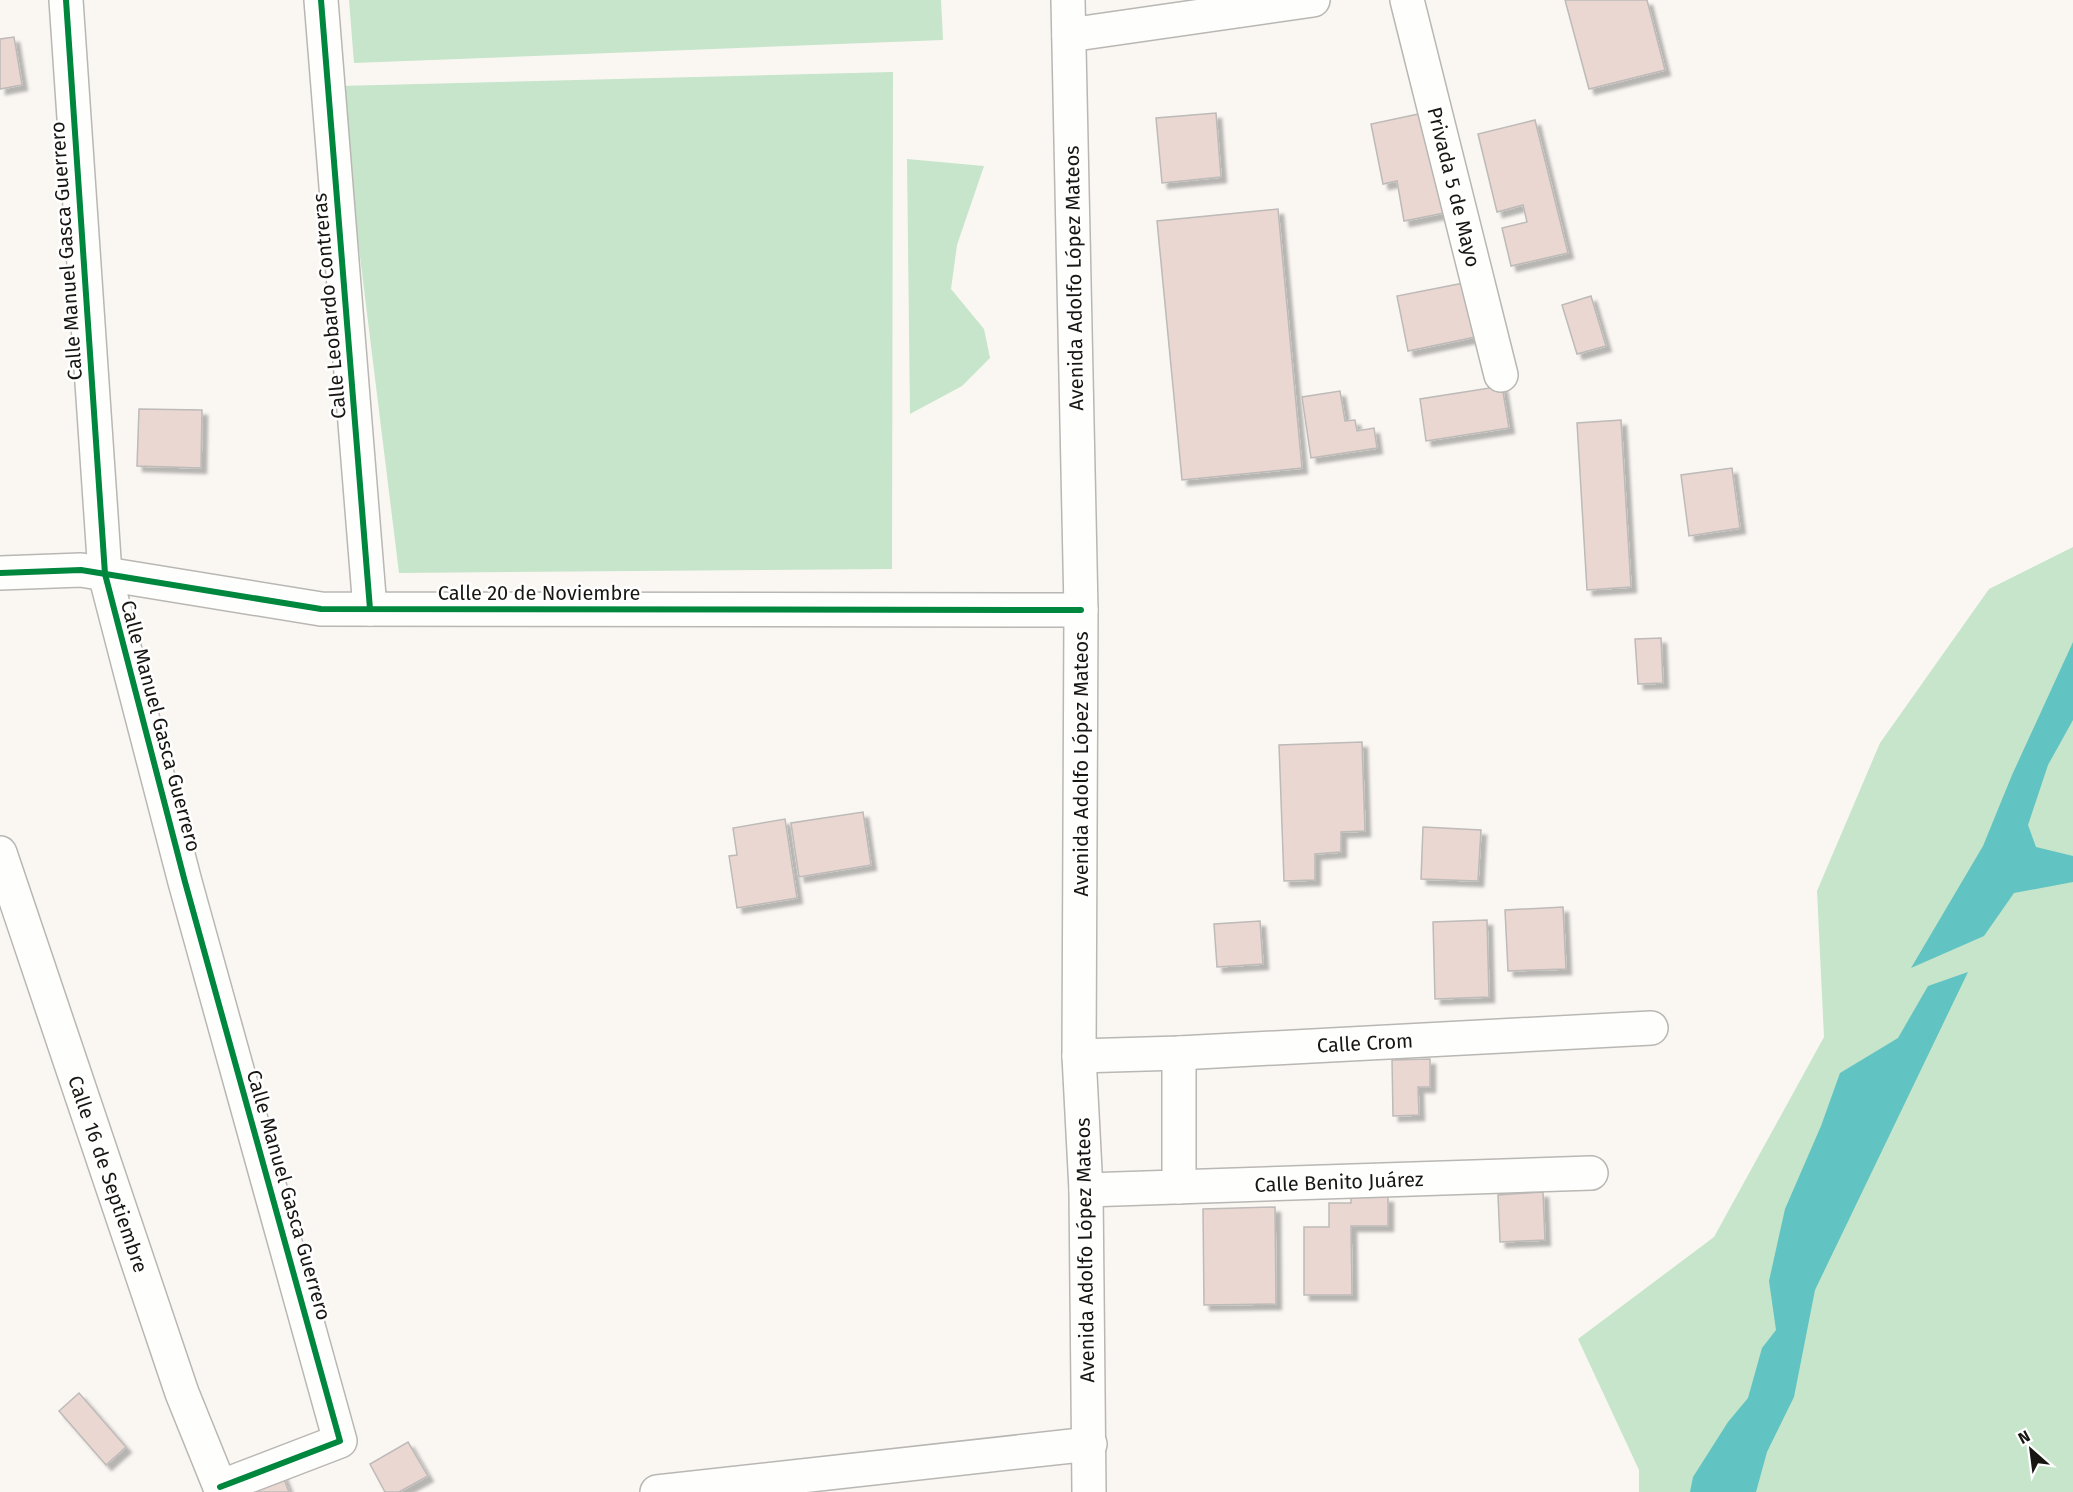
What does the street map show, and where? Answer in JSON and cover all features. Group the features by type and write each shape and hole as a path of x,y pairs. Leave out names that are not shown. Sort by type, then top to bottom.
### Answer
{"street":[{"name":"Calle Manuel Gasca Guerrero","path":"66,0 105,574 185,882 340,1441 221,1489"},
{"name":"Calle Leobardo Contreras","path":"321,0 370,609"},
{"name":"Avenida Adolfo López Mateos","path":"1068,0 1081,610 1079,1056 1086,1190 1089,1492"},
{"path":"1069,35 1140,13 1313,0"},
{"name":"Privada 5 de Mayo","path":"1407,0 1501,375"},
{"name":"Calle 20 de Noviembre","path":"0,573 81,570 321,609 1081,610"},
{"name":"Calle 16 de Septiembre","path":"0,853 182,1393 221,1489"},
{"name":"Calle Crom","path":"1079,1056 1179,1053 1652,1028"},
{"path":"1179,1053 1179,1187"},
{"name":"Calle Benito Juárez","path":"1086,1190 1591,1173"},
{"path":"657,1492 1090,1444"}],"green space":[{"path":"349,0 941,0 943,40 354,63"},
{"path":"893,72 892,569 399,573 339,86"},
{"path":"907,159 984,166 957,245 951,289 984,329 990,358 962,386 910,414"},
{"path":"2073,547 2073,1492 1639,1492 1639,1470 1578,1339 1714,1237 1824,1037 1817,891 1880,743 1989,589"}],"water":[{"path":"2073,642 2073,720 2048,765 2028,825 2036,847 2073,856 2073,882 2014,893 1984,936 1911,968 1983,846 2012,775"},
{"path":"1968,972 1815,1290 1794,1397 1767,1452 1756,1492 1690,1492 1693,1477 1728,1422 1748,1398 1762,1348 1776,1330 1769,1281 1785,1209 1821,1126 1840,1073 1898,1038 1928,986"}],"building":[{"path":"1565,0 1647,0 1665,70 1589,89"},
{"path":"14,37 22,85 0,89 0,39"},
{"path":"1428,112 1449,212 1404,221 1397,181 1383,184 1371,124"},
{"path":"1216,113 1221,177 1162,183 1156,118"},
{"path":"1535,120 1568,253 1511,266 1502,228 1527,222 1523,205 1497,212 1478,134"},
{"path":"1278,209 1302,468 1182,480 1157,221"},
{"path":"1469,282 1480,336 1408,351 1397,296"},
{"path":"1591,296 1606,346 1577,354 1562,305"},
{"path":"1502,386 1509,428 1426,441 1420,399"},
{"path":"1340,391 1345,421 1355,420 1357,431 1374,428 1377,448 1311,458 1302,397"},
{"path":"139,409 202,410 201,468 137,466"},
{"path":"1621,420 1631,587 1587,590 1577,423"},
{"path":"1732,468 1740,528 1689,536 1681,475"},
{"path":"1661,638 1663,683 1638,684 1635,639"},
{"path":"1362,742 1365,831 1341,832 1341,852 1315,854 1315,880 1284,881 1279,745"},
{"path":"863,812 871,865 799,877 791,823"},
{"path":"785,819 797,898 737,908 729,856 737,855 733,828"},
{"path":"1423,827 1481,830 1478,881 1421,879"},
{"path":"1563,907 1566,969 1508,971 1505,910"},
{"path":"1487,920 1489,997 1435,999 1433,922"},
{"path":"1260,921 1263,964 1217,967 1214,924"},
{"path":"1430,1059 1430,1087 1418,1087 1419,1115 1393,1116 1392,1060"},
{"path":"1543,1192 1545,1240 1500,1242 1498,1195"},
{"path":"1351,1197 1388,1197 1388,1226 1351,1226 1352,1295 1304,1295 1304,1227 1329,1227 1329,1203 1351,1203"},
{"path":"1275,1207 1276,1304 1204,1305 1203,1209"},
{"path":"79,1393 126,1447 106,1465 59,1411"},
{"path":"408,1442 428,1476 399,1492 385,1492 370,1464"},
{"path":"282,1474 289,1492 256,1492 253,1485"}],"cycle path":[{"path":"66,0 105,574 185,882 340,1441 220,1487"},
{"path":"321,0 370,609"},
{"path":"0,573 81,570 321,609 1081,610"}]}
